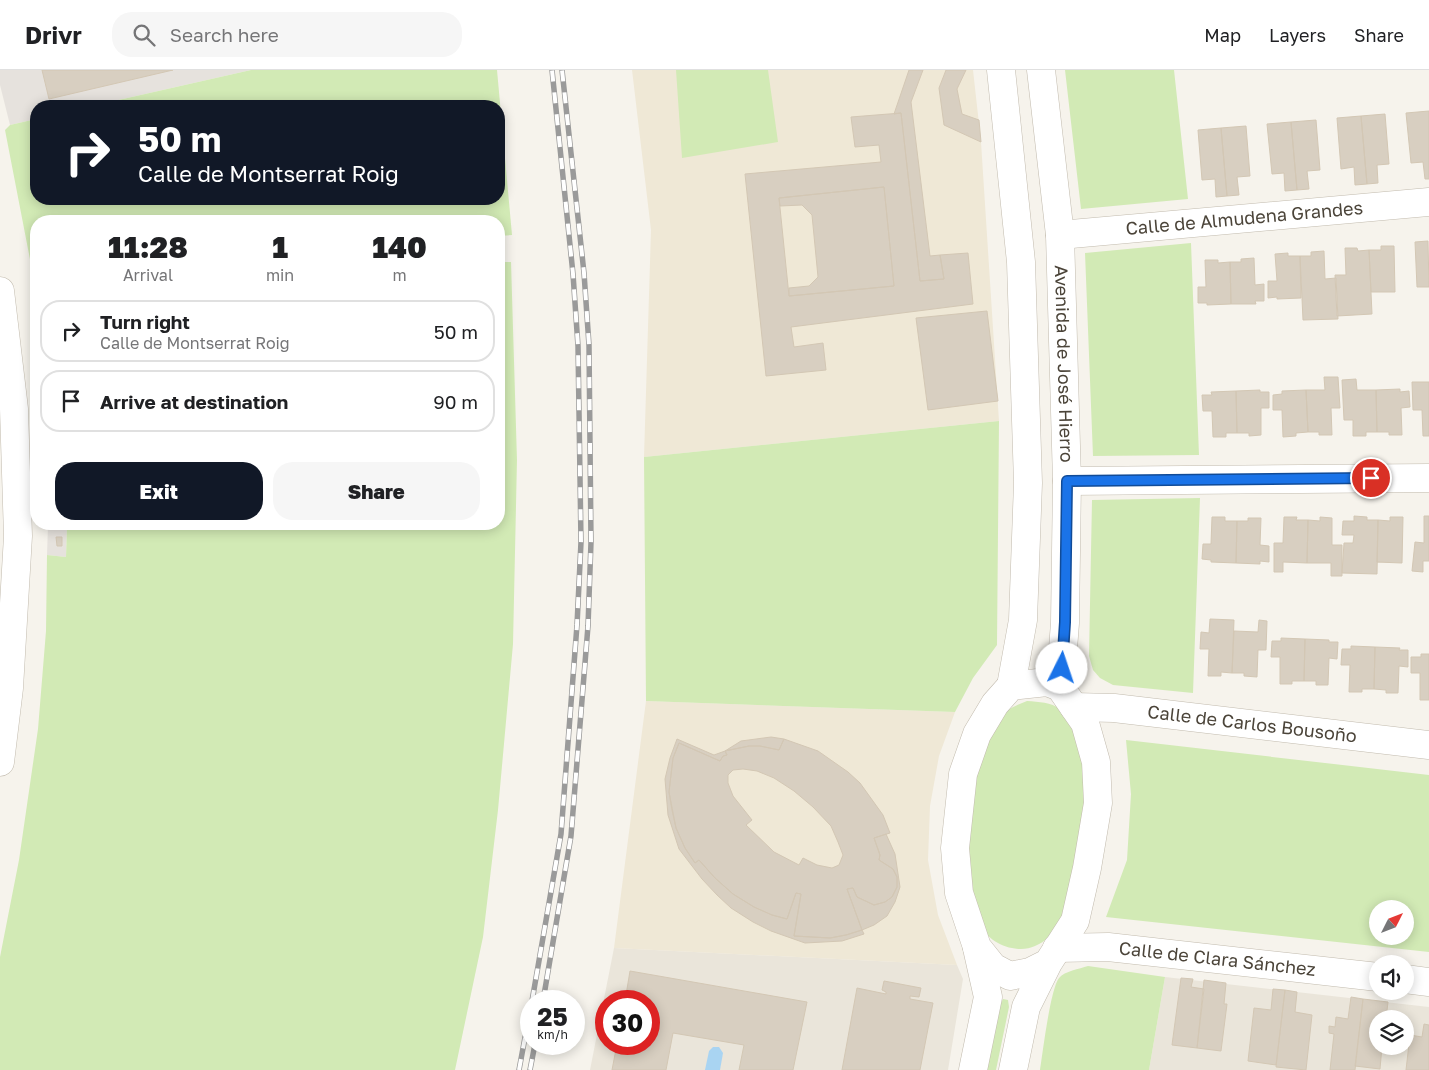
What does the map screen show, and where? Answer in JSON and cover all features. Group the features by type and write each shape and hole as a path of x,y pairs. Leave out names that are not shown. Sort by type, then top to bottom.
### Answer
{"street":[{"path":"973,1070 988,997 977,947 958,884 955,848 963,774 977,734 994,704 1011,686 1023,620 1028,483 1021,262 1001,70"},
{"name":"Avenida de José Hierro","path":"1041,70 1060,236 1067,481 1065,622 1067,697"},
{"name":"Calle de Almudena Grandes","path":"1060,236 1429,202"},
{"path":"0,291 14,409 18,536 9,688 0,762"},
{"path":"1067,481 1429,478"},
{"name":"Calle de Carlos Bousoño","path":"1011,686 1047,682 1067,697 1114,708 1429,745"},
{"path":"1013,1070 1026,1007 1052,956 1075,921 1087,868 1098,803 1096,762 1085,723 1067,697"},
{"path":"977,947 993,967 1010,976 1030,972 1052,956"},
{"name":"Calle de Clara Sánchez","path":"1052,956 1108,947 1369,976"},
{"path":"1414,980 1429,982"}],"shaded area":[{"path":"0,70 251,70 118,100 30,100 30,120 10,125 0,85"},
{"path":"632,70 973,70 981,142 999,421 644,457 651,230"},
{"path":"48,530 67,530 66,557 47,555"},
{"path":"646,701 955,712 939,756 930,806 928,860 938,915 957,965 614,948"},
{"path":"614,948 957,965 963,979 948,1070 590,1070 595,1045 595,1055 660,1055 660,990 606,990"},
{"path":"1165,977 1429,1007 1429,1070 1149,1070"}],"green space":[{"path":"251,70 497,70 500,100 118,100"},
{"path":"676,70 768,70 778,142 682,158"},
{"path":"1065,70 1174,70 1188,199 1081,209"},
{"path":"30,120 30,205 505,205 505,158 512,235 505,236 505,215 30,215 30,259 5,130 10,125"},
{"path":"1191,243 1199,455 1093,456 1085,253"},
{"path":"505,262 511,262 517,460 513,644 498,810 483,937 455,1070 0,1070 0,957 19,860 38,729 46,631 47,555 66,557 67,530 505,530"},
{"path":"999,421 997,645 973,678 955,712 646,701 644,457"},
{"path":"1200,498 1193,693 1113,685 1100,678 1093,670 1089,656 1092,500"},
{"path":"1027,701 1053,705 1067,716 1080,750 1086,798 1072,880 1067,902 1059,923 1052,934 1042,942 1035,946 1020,949 1003,946 996,942 989,937 980,924 970,886 967,846 972,798 980,763 991,732 1005,713"},
{"path":"1126,740 1429,775 1429,952 1106,917 1127,860 1131,794"},
{"path":"1088,966 1165,977 1149,1070 1040,1070 1050,1008 1059,978 1072,970"},
{"path":"1003,999 1008,1000 1009,1007 996,1070 986,1070 1000,1005"}],"water":[{"path":"713,1047 719,1047 723,1053 720,1070 705,1070 709,1051"}],"building":[{"path":"42,70 173,70 49,99"},
{"path":"909,70 923,70 911,102 930,256 940,255 944,279 920,281 901,113 894,114"},
{"path":"946,70 966,70 957,89 962,114 979,120 981,142 944,125 939,88"},
{"path":"1429,111 1429,179 1425,179 1423,162 1411,163 1406,113"},
{"path":"901,113 920,281 944,279 940,255 968,253 973,304 791,327 794,347 823,343 826,370 766,376 745,174 881,162 879,145 855,147 851,117","holes":["884,187 894,286 789,296 779,198"]},
{"path":"1385,114 1389,164 1377,165 1378,183 1367,184 1361,116"},
{"path":"1361,116 1367,184 1355,185 1354,167 1341,169 1337,118"},
{"path":"1316,120 1320,170 1307,171 1309,189 1297,190 1291,122"},
{"path":"1291,122 1297,190 1285,191 1284,173 1272,174 1267,124"},
{"path":"1246,126 1250,176 1237,177 1239,195 1227,196 1221,128"},
{"path":"1221,128 1227,196 1216,197 1215,179 1202,180 1198,130"},
{"path":"884,187 894,286 789,296 789,288 809,286 818,277 812,215 802,205 780,206 779,198"},
{"path":"1428,241 1429,287 1417,287 1415,242"},
{"path":"1381,246 1394,246 1395,292 1371,292 1369,250 1381,250"},
{"path":"1345,248 1357,248 1358,251 1369,250 1372,314 1337,316 1335,275 1346,275"},
{"path":"1324,251 1325,279 1336,278 1338,319 1303,320 1300,256 1311,256 1311,252"},
{"path":"1288,253 1288,256 1300,256 1301,298 1268,298 1268,281 1277,281 1275,254"},
{"path":"1254,258 1255,285 1264,284 1264,301 1255,301 1256,304 1231,304 1230,262 1241,262 1241,259"},
{"path":"1205,260 1218,260 1218,263 1230,262 1231,304 1207,305 1207,303 1198,303 1198,287 1206,287"},
{"path":"987,311 998,401 928,410 916,318"},
{"path":"1324,377 1338,377 1340,408 1331,408 1332,435 1319,435 1319,432 1308,432 1306,390 1325,390"},
{"path":"1356,379 1357,390 1376,390 1377,432 1366,432 1366,436 1353,436 1353,420 1344,420 1342,380"},
{"path":"1412,382 1429,382 1429,436 1423,436 1422,410 1413,410"},
{"path":"1400,389 1400,392 1409,391 1410,407 1401,408 1402,435 1389,435 1389,432 1377,432 1376,390"},
{"path":"1260,390 1260,392 1269,392 1269,408 1261,408 1261,435 1249,436 1249,433 1237,433 1236,391"},
{"path":"1306,390 1308,432 1296,433 1296,436 1283,437 1282,410 1273,410 1273,395 1282,394 1282,391"},
{"path":"1236,391 1237,433 1226,433 1226,437 1213,437 1212,411 1203,411 1202,395 1212,395 1211,392"},
{"path":"1354,516 1367,517 1367,520 1378,520 1377,574 1342,573 1344,543 1353,543 1354,535 1342,535 1343,521 1354,521"},
{"path":"1424,516 1429,516 1429,561 1423,561 1423,572 1412,571 1415,542 1424,543"},
{"path":"1212,517 1225,517 1225,521 1237,521 1236,563 1211,562 1211,560 1202,559 1203,544 1211,544"},
{"path":"1284,517 1297,517 1296,520 1308,520 1307,563 1283,562 1283,572 1274,572 1274,543 1283,543"},
{"path":"1320,517 1332,518 1332,545 1342,545 1342,576 1331,576 1331,563 1307,563 1308,520 1320,521"},
{"path":"1390,517 1403,517 1402,563 1377,562 1378,520 1390,521"},
{"path":"1248,518 1261,518 1260,545 1269,546 1269,562 1260,561 1260,564 1236,563 1237,521 1248,521"},
{"path":"56,537 62,537 62,546 57,546"},
{"path":"1210,619 1234,620 1232,673 1221,672 1221,676 1208,676 1209,649 1200,649 1201,632 1209,633"},
{"path":"1259,620 1267,621 1266,650 1258,650 1257,677 1244,676 1244,673 1232,673 1234,631 1258,632"},
{"path":"1281,638 1305,639 1304,681 1280,684 1280,657 1271,657 1272,641 1281,641"},
{"path":"1305,639 1338,642 1337,659 1329,658 1328,685 1316,685 1316,681 1304,681"},
{"path":"1351,646 1375,647 1374,689 1362,689 1362,692 1349,692 1350,665 1341,665 1342,649 1351,649"},
{"path":"1375,647 1408,650 1408,667 1399,666 1398,693 1386,693 1386,690 1374,689"},
{"path":"1421,654 1429,654 1429,700 1420,700 1420,673 1411,673 1411,657 1421,657"},
{"path":"771,737 784,739 779,750 749,746 725,751 741,741"},
{"path":"677,739 714,755 725,751 727,755 723,756 720,761 679,743 673,758 669,792 672,810 676,828 685,848 695,863 699,860 733,894 772,915 787,919 796,893 801,894 794,936 830,938 862,930 864,934 842,941 805,943 771,931 753,922 731,908 717,895 679,849 668,815 665,779"},
{"path":"784,739 818,751 860,783 883,815 890,833 874,838 880,855 879,860 893,869 897,877 897,887 892,897 885,902 874,905 857,897 853,888 847,889 862,930 830,938 794,936 801,894 796,893 787,919 772,915 733,894 699,860 695,863 685,848 676,828 669,792 673,758 679,743 720,761 723,756 727,755 725,751 749,746 779,750","holes":["733,770 757,771 774,778 794,791 831,826 843,855 839,865 832,868 817,865 803,858 799,865 774,852 746,825 752,820 733,796 728,783 728,775"]},
{"path":"886,834 895,854 900,887 895,902 887,916 874,925 862,930 847,889 853,888 857,897 874,905 885,902 892,897 897,887 897,877 893,869 879,860 880,855 874,838"},
{"path":"630,971 807,1002 793,1070 739,1070 744,1045 673,1033 666,1070 612,1070 615,1055 660,1055 660,990 627,990"},
{"path":"1181,978 1193,979 1191,987 1204,989 1197,1048 1172,1045"},
{"path":"1204,980 1226,983 1224,1004 1227,1004 1221,1051 1197,1048"},
{"path":"884,981 921,988 919,997 910,996 910,999 933,1003 920,1070 842,1070 857,988 886,994 882,990"},
{"path":"1273,989 1285,990 1276,1065 1248,1061 1254,1008 1271,1010"},
{"path":"1285,990 1297,992 1295,1012 1312,1015 1306,1070 1276,1067"},
{"path":"1351,997 1363,999 1355,1070 1330,1070 1334,1034 1329,1033 1329,1026 1335,1027 1336,1017 1348,1019"},
{"path":"1363,999 1388,1002 1387,1010 1369,1010 1369,1055 1381,1055 1380,1069 1355,1066"},
{"path":"1424,1024 1429,1025 1429,1070 1406,1070 1408,1055 1414,1055 1414,1036 1422,1037"}],"railway":[{"path":"534,990 561,834 577,625 581,542 578,346 573,274 552,70"},
{"path":"545,990 571,836 588,626 591,542 589,345 584,273 562,70"},
{"path":"519,1070 522,1055"},
{"path":"530,1070 533,1055"}],"route":[{"path":"1062,668 1065,622 1067,481 1371,478"}]}
